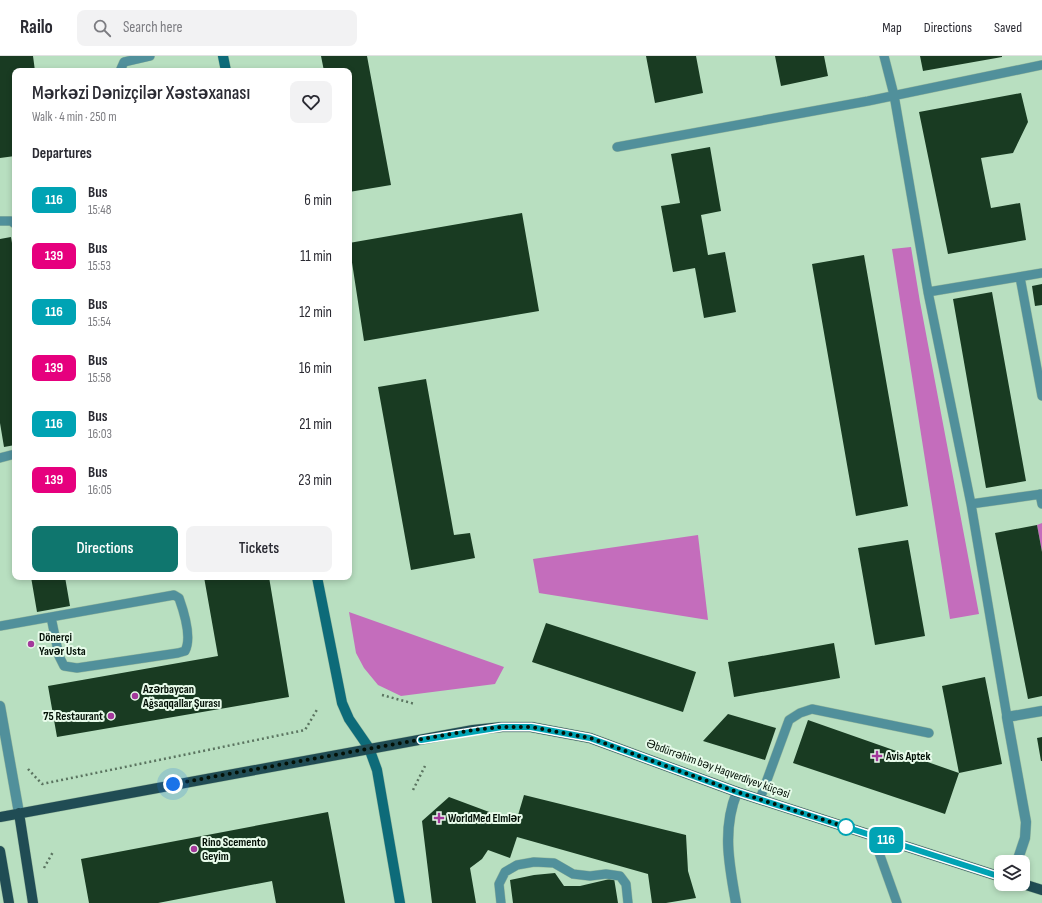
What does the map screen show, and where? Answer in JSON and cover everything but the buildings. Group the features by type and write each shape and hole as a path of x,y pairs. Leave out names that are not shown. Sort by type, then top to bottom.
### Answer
{"main road":[{"path":"223,56 225,68"},
{"path":"317,580 342,703 349,719 369,748 377,770 400,903"},
{"name":"Əbdürrəhim bəy Haqverdiyev küçəsi","path":"19,813 369,748 502,727 531,727 590,738 737,792 994,875"},
{"path":"0,817 19,813 33,903"},
{"path":"0,851 9,903"},
{"path":"1030,886 1042,890"}],"street":[{"path":"0,706 19,813"},
{"path":"1019,855 1025,838 1026,822 1007,717 1042,711"},
{"path":"736,903 727,832 731,806 737,792"}],"lane":[{"path":"121,68 124,62 150,56"},
{"path":"884,56 894,95 928,292 971,504 1007,717"},
{"path":"617,147 894,95 1042,65"},
{"path":"0,221 12,222"},
{"path":"928,292 1042,273"},
{"path":"1020,277 1042,396"},
{"path":"0,458 12,455"},
{"path":"971,504 1041,494 1042,504"},
{"path":"0,626 174,595 179,598 182,606 189,644 185,651 178,653 77,668 64,666 59,656 52,617"},
{"path":"760,799 789,720 800,713 812,709 929,732"},
{"path":"874,836 897,903"},
{"path":"501,903 499,884 505,872 517,865 534,862 554,863 573,874 590,876 606,874 620,876 626,884 628,903"}],"path":[{"path":"382,695 415,704"},
{"path":"28,769 42,784 305,730 318,708"},
{"path":"413,790 425,766"},
{"path":"44,868 53,852"}],"shaded area":[{"path":"911,247 979,614 950,619 892,249"},
{"path":"1042,523 1042,552 1037,525"},
{"path":"698,535 708,620 539,593 533,559"},
{"path":"349,612 504,667 495,684 401,696 378,685 364,668 356,653"}],"bus line":[{"name":"116","path":"421,740 473,730 502,727 531,727 590,738 737,792 994,875"}],"place":[{"name":"Dönerçi Yavər Usta","path":"31,644"},
{"name":"Azərbaycan Ağsaqqallar Şurası","path":"135,696"},
{"name":"75 Restaurant","path":"111,716"},
{"name":"Avis Aptek","path":"877,756"},
{"name":"WorldMed Elmlər","path":"439,818"},
{"name":"Rino Scemento Geyim","path":"194,849"}],"route":[{"path":"173,784 473,730 502,727 531,727 590,738 737,792 846,827"}]}
